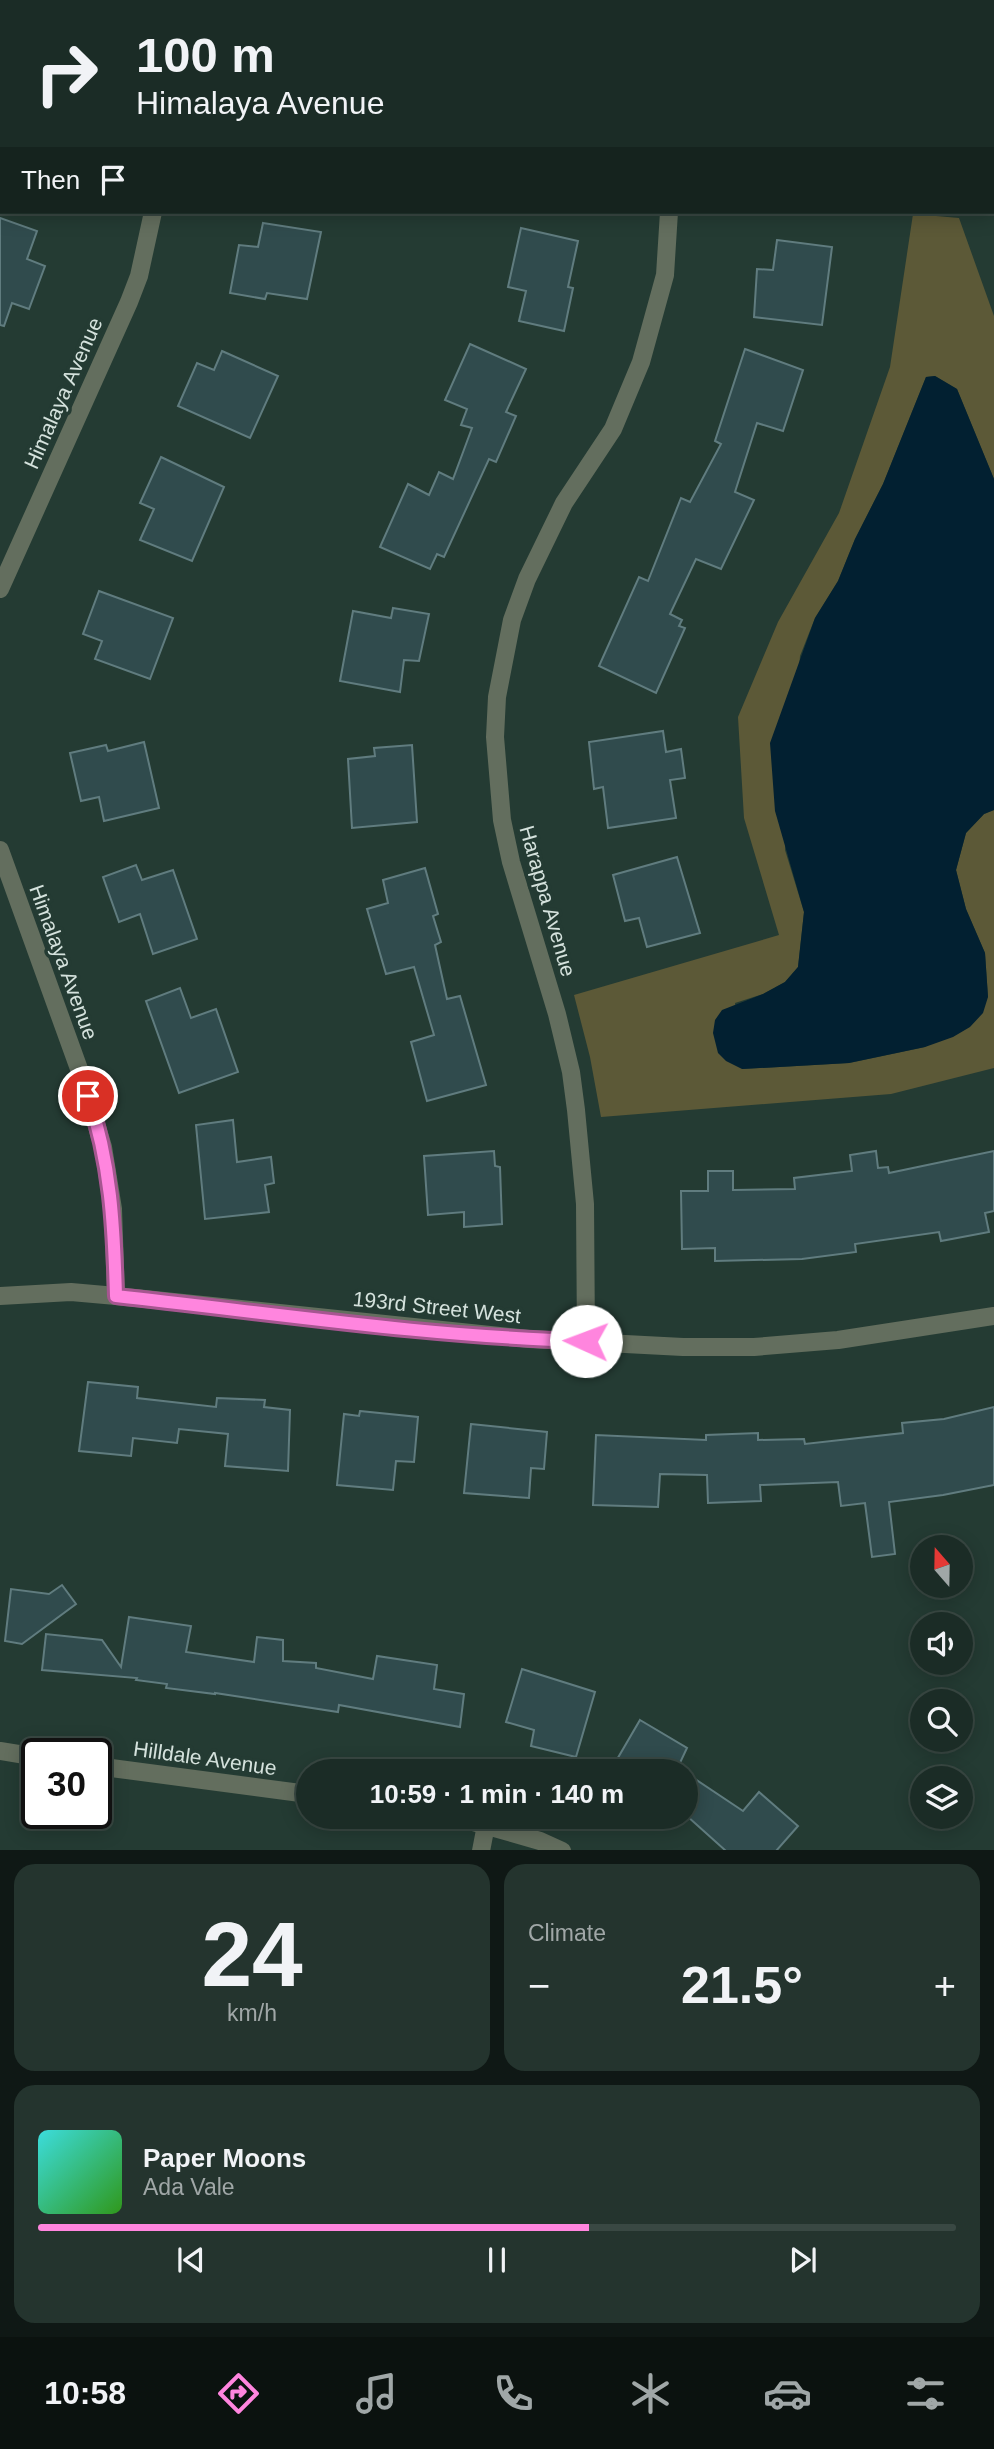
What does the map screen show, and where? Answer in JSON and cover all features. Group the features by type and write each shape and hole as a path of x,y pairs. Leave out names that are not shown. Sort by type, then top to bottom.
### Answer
{"street":[{"name":"Himalaya Avenue","path":"0,589 134,289 144,259 153,214"},
{"name":"Harappa Avenue","path":"586,1341 585,1205 576,1110 556,1014 511,862 502,820 495,737 497,697 512,620 527,579 564,503 613,429 641,362 664,275 669,214"},
{"name":"Himalaya Avenue","path":"0,850 83,1080 103,1147 113,1209 116,1296"},
{"name":"193rd Street West","path":"0,1296 71,1292 529,1339 683,1347 754,1347 864,1337 994,1316"},
{"path":"0,1751 21,1754"},
{"name":"Hilldale Avenue","path":"112,1768 296,1792"},
{"path":"481,1850 485,1829"},
{"path":"500,1829 562,1850"}],"shaded area":[{"path":"913,214 959,218 994,316 994,479 957,389 935,376 926,377 883,484 855,539 838,581 815,618 800,656 785,850 804,912 798,967 785,982 763,994 735,1003 742,1069 849,1063 925,1047 988,997 985,953 966,909 956,870 966,833 984,814 994,810 994,1068 891,1094 601,1117 590,1057 574,995 779,935 744,818 738,717 778,622 839,513 890,367"}],"water":[{"path":"935,376 957,389 994,479 994,810 984,814 966,833 956,870 966,909 985,953 988,997 983,1013 970,1027 953,1037 925,1047 849,1063 742,1069 726,1061 718,1053 713,1033 715,1020 722,1010 785,982 798,967 804,912 775,811 770,743 815,618 838,581 855,539 883,484 926,377"}],"building":[{"path":"0,218 37,231 27,259 45,266 29,309 12,303 4,326 0,325"},
{"path":"263,223 321,232 307,299 267,293 265,299 230,293 239,245 258,247"},
{"path":"521,228 578,241 568,287 573,288 564,331 519,321 526,291 508,287"},
{"path":"777,240 832,247 822,325 754,317 757,269 773,270"},
{"path":"470,344 526,369 506,412 516,416 496,462 489,459 444,557 437,554 430,569 380,547 408,484 429,495 439,472 453,479 472,428 461,425 467,409 445,400"},
{"path":"745,349 803,370 783,431 757,423 735,492 754,500 721,569 696,559 670,614 682,620 679,626 685,628 656,693 599,666 639,577 648,581 681,498 690,502 721,444 715,441"},
{"path":"222,351 278,376 250,438 178,406 197,363 214,370"},
{"path":"161,457 224,487 192,561 140,540 154,509 140,503"},
{"path":"99,591 173,618 150,679 95,659 102,641 83,634"},
{"path":"393,608 429,614 419,661 404,660 400,692 340,681 353,611 391,618"},
{"path":"663,731 666,752 681,749 685,778 670,780 676,818 608,828 603,787 594,789 589,742"},
{"path":"144,742 159,808 104,821 99,797 81,801 70,753 106,745 108,751"},
{"path":"412,745 417,822 352,828 348,759 375,756 374,748"},
{"path":"677,857 700,933 647,947 639,918 625,921 613,875"},
{"path":"136,865 142,880 173,870 197,939 153,954 140,914 119,922 103,877"},
{"path":"425,868 438,914 433,916 441,942 435,945 447,999 460,996 486,1085 427,1101 411,1042 434,1035 414,967 386,974 367,909 388,903 383,880"},
{"path":"180,988 191,1018 216,1009 238,1072 179,1093 146,1001"},
{"path":"233,1120 237,1162 271,1157 274,1183 265,1185 269,1212 205,1219 196,1125"},
{"path":"494,1151 495,1166 500,1167 502,1224 464,1227 464,1212 428,1215 424,1156"},
{"path":"876,1151 878,1168 888,1167 889,1173 994,1151 994,1211 985,1213 989,1232 941,1241 939,1232 855,1244 856,1252 802,1259 715,1261 715,1248 682,1249 681,1191 708,1191 708,1171 733,1171 733,1190 795,1189 794,1178 852,1171 850,1155"},
{"path":"88,1382 138,1387 137,1398 216,1407 217,1398 265,1400 264,1407 290,1410 288,1471 225,1466 228,1434 179,1429 177,1443 133,1438 131,1456 79,1451"},
{"path":"994,1407 994,1485 889,1502 895,1554 872,1557 865,1503 841,1506 838,1482 760,1485 761,1501 708,1503 707,1475 660,1474 658,1507 593,1505 596,1435 706,1440 706,1435 758,1433 758,1440 804,1439 805,1444 903,1433 902,1423 944,1419"},
{"path":"360,1411 418,1417 414,1462 396,1461 393,1490 337,1485 344,1414 359,1416"},
{"path":"471,1424 547,1432 544,1469 531,1468 529,1498 464,1493"},
{"path":"62,1585 76,1604 22,1644 5,1641 11,1589 49,1594"},
{"path":"129,1617 191,1626 186,1652 254,1662 257,1637 283,1640 283,1661 316,1663 316,1668 373,1679 377,1656 437,1665 434,1689 464,1694 460,1727 339,1705 338,1712 166,1688 167,1684 136,1680 137,1678 42,1670 46,1634 102,1640 121,1667"},
{"path":"522,1669 595,1692 576,1757 531,1746 534,1730 506,1722"},
{"path":"640,1720 687,1748 682,1759 617,1759"},
{"path":"698,1781 743,1811 759,1792 798,1826 777,1850 725,1850 698,1826"}],"route":[{"path":"88,1096 109,1178 113,1209 116,1296 408,1328 529,1339 586,1341"}]}
